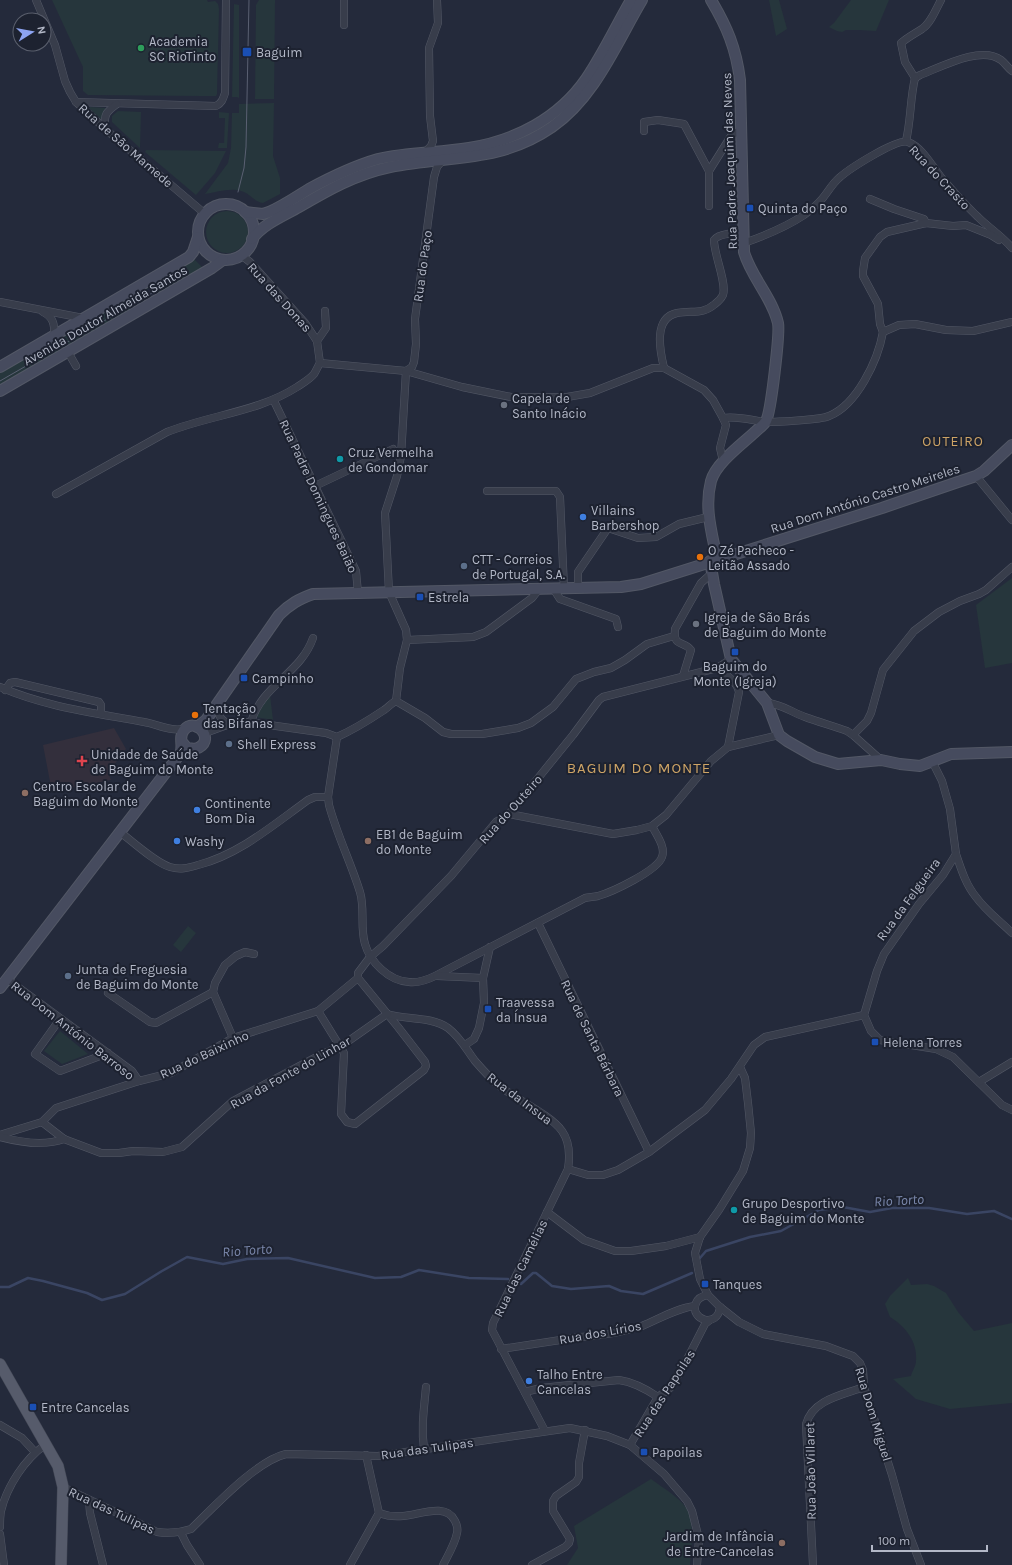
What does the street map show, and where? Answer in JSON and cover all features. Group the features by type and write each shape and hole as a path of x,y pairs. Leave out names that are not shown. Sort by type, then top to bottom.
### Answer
{"main road":[{"path":"245,212 263,214 269,212 328,179 361,164 398,156 492,144 522,133 546,118 565,102 585,80 631,0"},
{"path":"252,239 253,227 251,219 238,206 220,204 212,207 204,213 200,220 198,237 206,252 223,260 236,258 248,248 252,239 262,228 333,187 352,178 389,167 488,154 520,145 552,127 566,116 589,90 642,0"},
{"name":"Rua Padre Joaquim das Neves","path":"711,0 730,35 737,59 740,80 744,252 747,261 769,300 778,324 774,380 766,422"},
{"name":"Avenida Doutor Almeida Santos","path":"0,367 189,257 193,252 198,237"},
{"name":"Avenida Doutor Almeida Santos","path":"0,391 212,268 223,260"},
{"path":"766,422 723,461 712,480 708,498 708,517 714,560 712,573 731,659 767,702 779,735 787,742 830,763 847,764 881,760 910,766 920,766 932,762 941,756 951,754 1012,752"},
{"name":"Rua Dom António Castro Meireles","path":"358,593 621,587 642,584 882,508 976,476 1012,444"},
{"path":"180,754 202,746 205,739 202,731 206,720 279,615 289,605 312,594 358,593"},
{"path":"0,988 180,754 182,751 182,734 190,726 202,731"},
{"path":"182,740 184,745 191,749"},
{"path":"0,1364 58,1466 63,1487 61,1565"}],"street":[{"name":"Rua de São Mamede","path":"36,0 55,45 65,81 76,102 204,213"},
{"path":"76,102 216,106 220,104 225,93 226,0"},
{"path":"344,0 344,25"},
{"path":"425,152 431,146 433,141 430,116 428,48 438,23 437,0"},
{"path":"906,141 909,128 910,102 915,78 905,62 901,43 914,32 923,28 933,15 941,0"},
{"path":"915,78 975,55 986,54 1002,61 1012,71"},
{"path":"105,128 104,118 107,111 118,104"},
{"path":"644,131 644,122 658,120 684,124 709,171 709,206"},
{"path":"709,171 731,136 741,131"},
{"name":"Rua do Crasto","path":"664,368 660,351 663,322 668,316 678,313 698,313 710,308 720,301 723,293 722,276 718,265 714,240 715,238 724,235 744,238 760,238 803,216 815,207 829,188 848,171 876,153 901,142 906,141 912,144 923,154 977,217 1010,245"},
{"name":"Rua do Paço","path":"406,371 414,362 416,344 415,319 434,177 437,167 443,160"},
{"path":"870,199 901,212 924,219 926,223"},
{"path":"723,418 734,416 766,422 828,417 839,410 860,388 872,367 880,347 883,332 880,324 878,304 863,276 865,258 880,237 887,232 926,223 953,226 966,225 991,235 1010,245"},
{"name":"Rua das Donas","path":"241,255 250,262 305,323 317,341 320,363"},
{"path":"0,302 84,318"},
{"path":"39,310 50,316 54,323 54,336"},
{"path":"317,341 326,328 325,312"},
{"path":"883,332 899,325 915,324 946,330 972,330 1012,322"},
{"path":"68,352 76,366"},
{"path":"56,494 167,432 186,424 230,414 274,400 314,375 320,363 406,371 462,387 511,397 540,398 567,397 590,393 653,368 664,368 704,390 713,400 726,425 720,448 723,461"},
{"path":"396,701 400,668 407,640 406,630 389,592 385,514 397,476 401,456 406,371"},
{"name":"Rua Padre Domingues Baião","path":"274,400 356,571 358,593"},
{"path":"315,486 393,449"},
{"path":"976,476 1012,520"},
{"path":"487,491 552,491 558,493 560,497 564,588"},
{"path":"578,588 578,572 608,528 638,538 656,537 679,524 708,517"},
{"path":"853,735 866,721 870,713 883,670 914,631 939,612 986,590 1012,567"},
{"path":"682,676 691,650 690,648 677,642 674,636 675,629 701,583 712,573"},
{"path":"407,640 472,637 486,632 532,598 540,588"},
{"path":"553,588 560,599 616,619 618,627"},
{"path":"396,701 425,718 443,732 451,734 482,734 518,728 531,724 553,707 576,679 594,672 611,668 647,644 674,636"},
{"path":"251,722 260,701 273,687 292,671 310,646 313,638"},
{"name":"Rua do Outeiro","path":"370,957 383,946 433,892 451,876 496,822 509,814 573,735 599,700 603,697 717,668 731,659"},
{"path":"717,668 736,684 739,692 728,747"},
{"path":"3,689 12,682 99,702 101,705 100,714"},
{"path":"3,689 48,703 151,723 173,729 181,730 187,728"},
{"path":"48,703 51,691"},
{"path":"202,731 208,732 230,724 251,722 326,733 337,737 385,710 391,703 396,701"},
{"path":"767,702 780,704 790,711 836,727 853,735 881,760"},
{"path":"218,703 218,714 221,719 230,724"},
{"path":"173,729 180,734 182,740"},
{"path":"509,814 613,834 652,826 666,815 711,761 728,747 779,735"},
{"path":"337,737 328,796 331,814 361,894 364,943 370,957 385,972 396,979 415,982 424,981 436,976 585,898 598,896 638,878 655,867 662,857 663,852 659,838 652,826"},
{"name":"Rua da Felgueira","path":"864,1015 877,971 884,954 918,904 943,875 956,854 950,809 942,782 932,762"},
{"path":"120,832 169,867 186,868 214,861 237,850 308,800 315,797 328,796"},
{"path":"956,854 967,884 975,896 990,913 1012,933"},
{"name":"Rua de Santa Bárbara","path":"538,923 649,1152"},
{"path":"465,1045 474,1039 479,1028 484,1003 483,978 490,947"},
{"path":"233,1038 213,992 215,983 220,972 229,961 240,953 248,952 254,954"},
{"name":"Rua do Baixinho","path":"0,1136 42,1122 56,1108 139,1081 171,1073 233,1038 318,1011 358,978 358,973 370,957"},
{"path":"436,976 483,978"},
{"path":"318,1011 344,1053 341,1114 347,1122 355,1124 424,1070 426,1066 420,1056 358,978"},
{"name":"Rua Dom António Barroso","path":"7,979 132,1071 139,1081"},
{"path":"108,993 150,1022 156,1023 213,992"},
{"name":"Rua da Insua","path":"387,1014 398,1017 431,1021 448,1028 465,1045 474,1060 499,1085 553,1122 562,1132 570,1152 568,1169 547,1212"},
{"name":"Rua da Fonte do Linhar","path":"42,1122 64,1139 101,1153 133,1151 163,1152 182,1147 233,1101 322,1054 340,1047 387,1014"},
{"path":"568,1169 588,1175 603,1175 614,1172 649,1152 705,1110 740,1067 754,1045 765,1037 864,1015 871,1031 880,1040 936,1049 953,1057 1002,1105 1012,1110"},
{"path":"60,1019 35,1054 60,1071 108,1053"},
{"path":"979,1082 1012,1062"},
{"path":"708,1295 704,1295 698,1299 695,1306 699,1317 710,1320 716,1317 720,1307 708,1295 700,1279 695,1258 696,1248 700,1237 743,1171 750,1148 750,1120 745,1078 740,1067"},
{"path":"0,1136 10,1140 53,1143 64,1139"},
{"path":"547,1212 584,1240 615,1251 631,1251 659,1247 700,1237"},
{"name":"Rua das Camélias","path":"544,1432 525,1392 492,1330 494,1317 547,1212"},
{"name":"Rua dos Lírios","path":"501,1349 557,1340 590,1337 633,1329 680,1310 695,1306"},
{"name":"Rua Dom Miguel","path":"720,1307 739,1322 763,1334 826,1346 853,1356 860,1363 863,1370 864,1387 892,1475 907,1529 921,1565"},
{"name":"Rua das Papoilas","path":"630,1445 658,1397 670,1388 694,1347 705,1324 710,1320"},
{"path":"525,1392 541,1388 619,1380 630,1382 658,1397"},
{"path":"424,1450 422,1419 426,1387"},
{"name":"Rua João Villaret","path":"813,1565 806,1424 808,1416 823,1402 864,1387"},
{"path":"0,1425 22,1438 35,1452"},
{"name":"Rua das Tulipas","path":"63,1487 158,1532 171,1534 191,1529 243,1480 274,1458 286,1454 378,1456 570,1428 585,1430 607,1436 630,1445 664,1474 692,1510 700,1539 697,1565"},
{"path":"532,1565 569,1544 570,1539 553,1511 553,1501 556,1496 576,1482 579,1477 579,1463 585,1430"},
{"path":"0,1527 1,1512 8,1491 35,1452 45,1445"},
{"path":"350,1565 379,1513 366,1455"},
{"path":"89,1500 90,1513 103,1565"},
{"path":"379,1513 388,1517 404,1516 437,1510 446,1512 453,1518 457,1526 457,1535 443,1565"},
{"path":"181,1532 187,1545 200,1565"},
{"path":"0,1534 4,1565"}],"shaded area":[{"name":"Academia SC RioTinto","path":"52,0 215,1 218,4 219,9 216,96 88,95 83,91 83,67"},
{"path":"259,0 275,0 274,99 255,99 256,5"},
{"path":"769,0 779,0 787,29 776,36"},
{"path":"851,0 889,0 876,31 846,30 842,32 829,27 834,23"},
{"path":"234,4 239,5 239,98 232,97"},
{"path":"274,103 273,156 280,178 280,194 263,203 244,192 235,190 225,190 205,194 228,163 231,148 232,113 239,113 239,104"},
{"path":"90,107 106,108 101,119 90,109"},
{"path":"118,111 141,112 140,148 112,122 112,116"},
{"path":"219,112 229,113 227,148 218,148 219,143 224,143 225,118 219,118"},
{"path":"146,150 226,151 215,173 196,195 145,152"},
{"path":"227,211 242,217 248,232 242,247 227,253 212,247 206,232 212,217"},
{"path":"193,258 203,268 0,386 0,372","holes":["152,286 156,294 130,309 126,301"]},
{"path":"1012,578 1012,663 985,668 976,605"},
{"path":"270,695 273,720 255,717"},
{"name":"Unidade de Saúde de Baguim do Monte","path":"114,728 126,749 108,773 111,780 52,792 43,745"},
{"path":"188,926 196,933 181,952 173,945"},
{"path":"60,1031 88,1054 62,1064 44,1051"},
{"path":"908,1278 911,1285 927,1284 946,1293 958,1312 974,1331 1012,1323 1012,1403 950,1409 916,1399 893,1379 911,1376 916,1363 916,1354 913,1341 901,1325 890,1317 885,1304 890,1296"},
{"path":"651,1479 670,1492 687,1509 692,1528 690,1565 567,1565 578,1548 574,1526"}],"waterway":[{"name":"Rio Torto","path":"700,1258 706,1251 750,1237 781,1231 819,1210 843,1207 870,1212 892,1208 929,1208 967,1214 994,1211 1012,1219"},
{"name":"Rio Torto","path":"0,1287 9,1287 28,1278 87,1293 102,1300 125,1294 187,1257 223,1264 247,1259 288,1258 375,1278 401,1277 419,1270 469,1278 508,1279"},
{"name":"Rio Torto","path":"518,1280 521,1284 533,1273 536,1273 552,1286 571,1289 609,1286 621,1291 643,1294 692,1273"}],"tram line":[{"path":"238,192 244,168 246,147 249,0"},
{"path":"0,381 154,292"}],"place":[{"name":"Academia SC RioTinto","path":"141,48"},
{"name":"Baguim","path":"247,52"},
{"name":"Quinta do Paço","path":"750,208"},
{"name":"Capela de Santo Inácio","path":"504,405"},
{"name":"Cruz Vermelha de Gondomar","path":"340,459"},
{"name":"Villains Barbershop","path":"583,517"},
{"name":"O Zé Pacheco - Leitão Assado","path":"700,557"},
{"name":"CTT - Correios de Portugal, S.A.","path":"464,566"},
{"name":"Estrela","path":"420,597"},
{"name":"Igreja de São Brás de Baguim do Monte","path":"696,624"},
{"name":"Baguim do Monte (Igreja)","path":"735,652"},
{"name":"Campinho","path":"244,678"},
{"name":"Tentação das Bifanas","path":"195,715"},
{"name":"Shell Express","path":"229,744"},
{"name":"Unidade de Saúde de Baguim do Monte","path":"82,761"},
{"name":"Centro Escolar de Baguim do Monte","path":"25,793"},
{"name":"Continente Bom Dia","path":"197,810"},
{"name":"Washy","path":"177,841"},
{"name":"EB1 de Baguim do Monte","path":"368,841"},
{"name":"Junta de Freguesia de Baguim do Monte","path":"68,976"},
{"name":"Traavessa da Ínsua","path":"488,1009"},
{"name":"Helena Torres","path":"875,1042"},
{"name":"Grupo Desportivo de Baguim do Monte","path":"734,1210"},
{"name":"Tanques","path":"705,1284"},
{"name":"Talho Entre Cancelas","path":"529,1381"},
{"name":"Entre Cancelas","path":"33,1407"},
{"name":"Papoilas","path":"644,1452"},
{"name":"Jardim de Infância de Entre-Cancelas","path":"782,1543"}],"district":[{"name":"OUTEIRO","path":"953,441"},
{"name":"BAGUIM DO MONTE","path":"639,768"}]}
